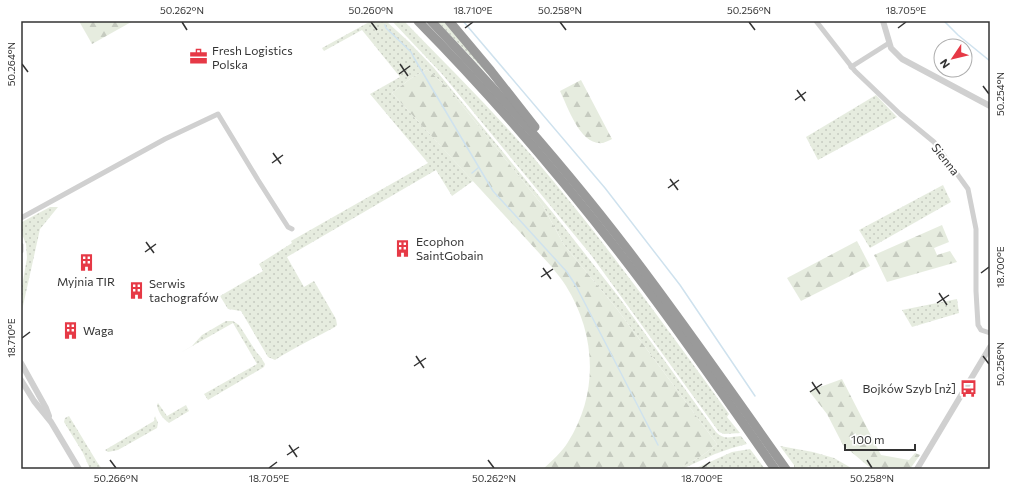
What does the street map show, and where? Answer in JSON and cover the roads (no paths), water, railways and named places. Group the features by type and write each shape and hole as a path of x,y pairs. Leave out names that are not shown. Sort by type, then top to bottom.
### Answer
{"highway":[{"path":"418,21 499,108 586,211 656,301 775,469"},
{"path":"431,21 560,165 623,244 660,292 786,469"},
{"path":"449,21 491,71 544,139 560,165"}],"street":[{"name":"Sienna","path":"816,21 853,69 900,114 934,142 968,190 976,229 978,325 981,330 990,333"},
{"path":"883,21 889,43 894,52 902,59 990,106"},
{"path":"853,69 889,43"},
{"path":"21,218 165,139 218,114 288,227 292,229"},
{"path":"21,245 21,251"},
{"path":"917,469 990,347"},
{"path":"21,364 46,408 51,422"},
{"path":"21,380 34,401 51,422 79,469"}],"waterway":[{"path":"463,21 605,188 680,285 755,396"},
{"path":"944,21 958,35 990,61"},
{"path":"385,25 386,28 411,52 493,191 567,272 576,286 658,445"},
{"path":"472,173 478,168"}],"place":[{"name":"Fresh Logistics Polska","path":"199,57"},
{"name":"Ecophon SaintGobain","path":"403,248"},
{"name":"Myjnia TIR","path":"86,262"},
{"name":"Serwis tachografów","path":"136,290"},
{"name":"Waga","path":"70,330"},
{"name":"Bojków Szyb [nż]","path":"969,388"}]}
